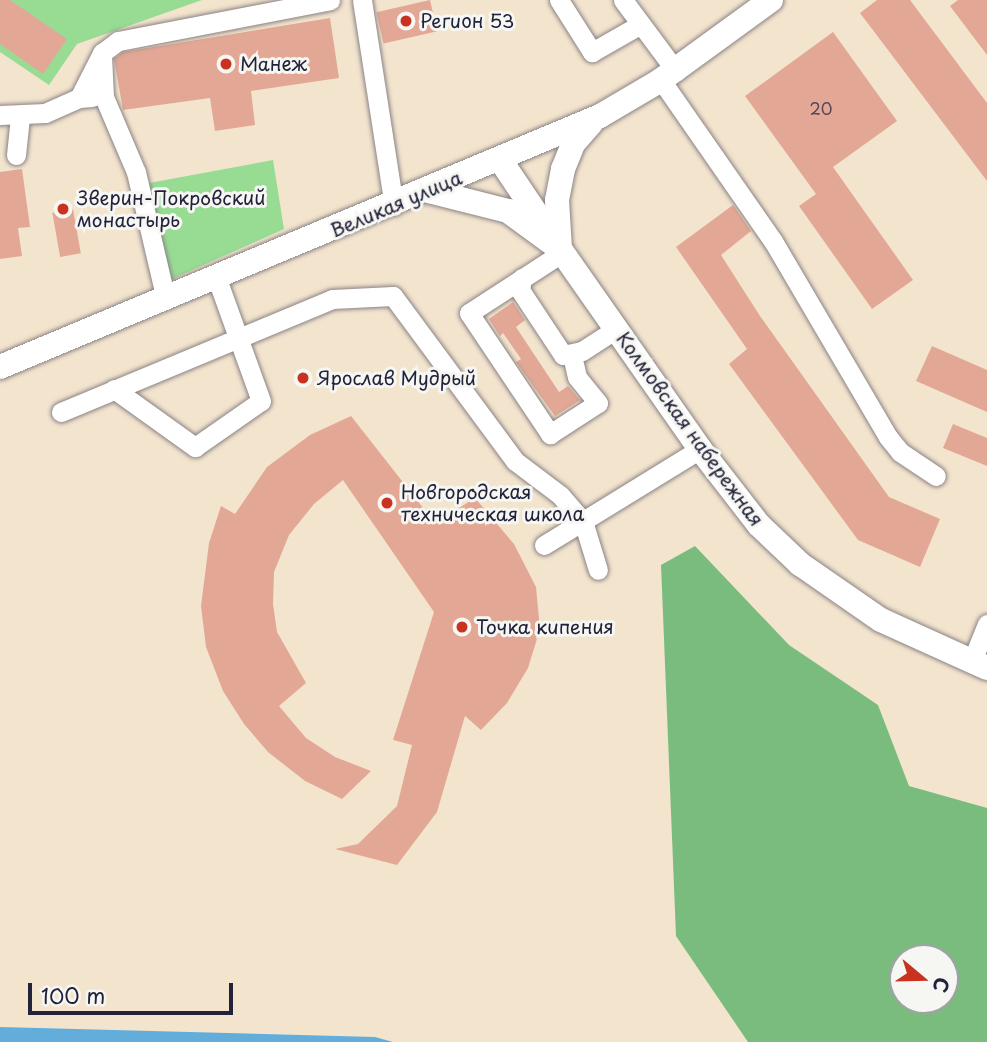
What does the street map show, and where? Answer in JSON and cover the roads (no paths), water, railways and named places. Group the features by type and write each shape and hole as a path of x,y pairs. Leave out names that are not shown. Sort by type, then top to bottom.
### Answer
{"main road":[{"name":"Великая улица","path":"0,367 394,206 600,116 668,75 771,0"},
{"path":"562,251 558,200 566,157 582,132 600,116"},
{"name":"Колмовская набережная","path":"501,161 700,449 758,525 822,582 881,620 979,665"},
{"path":"429,191 495,206 525,221 562,251"}],"street":[{"path":"79,97 102,54 118,41 330,0"},
{"path":"362,0 394,206"},
{"path":"559,0 592,52 641,24"},
{"path":"623,0 641,24 668,75 773,241 888,437 900,452 936,476"},
{"path":"102,54 104,97 136,172 166,300"},
{"path":"16,155 10,115 45,113 79,97 104,97"},
{"path":"562,251 469,313 550,434 598,403 577,377 570,362 572,355"},
{"path":"522,278 520,290 563,355 572,355 616,328"},
{"path":"114,389 195,447 261,401 217,279"},
{"path":"61,412 332,299 393,296 515,461 560,495 583,521 598,570"},
{"path":"544,545 700,449"},
{"path":"979,665 987,624"}],"water":[{"path":"0,1027 375,1037 393,1042 0,1042"}],"place":[{"name":"Регион 53","path":"406,21"},
{"name":"Манеж","path":"226,64"},
{"name":"Зверин-Покровский монастырь","path":"63,209"},
{"name":"Ярослав Мудрый","path":"303,378"},
{"name":"Новгородская техническая школа","path":"387,503"},
{"name":"Точка кипения","path":"462,627"}]}
